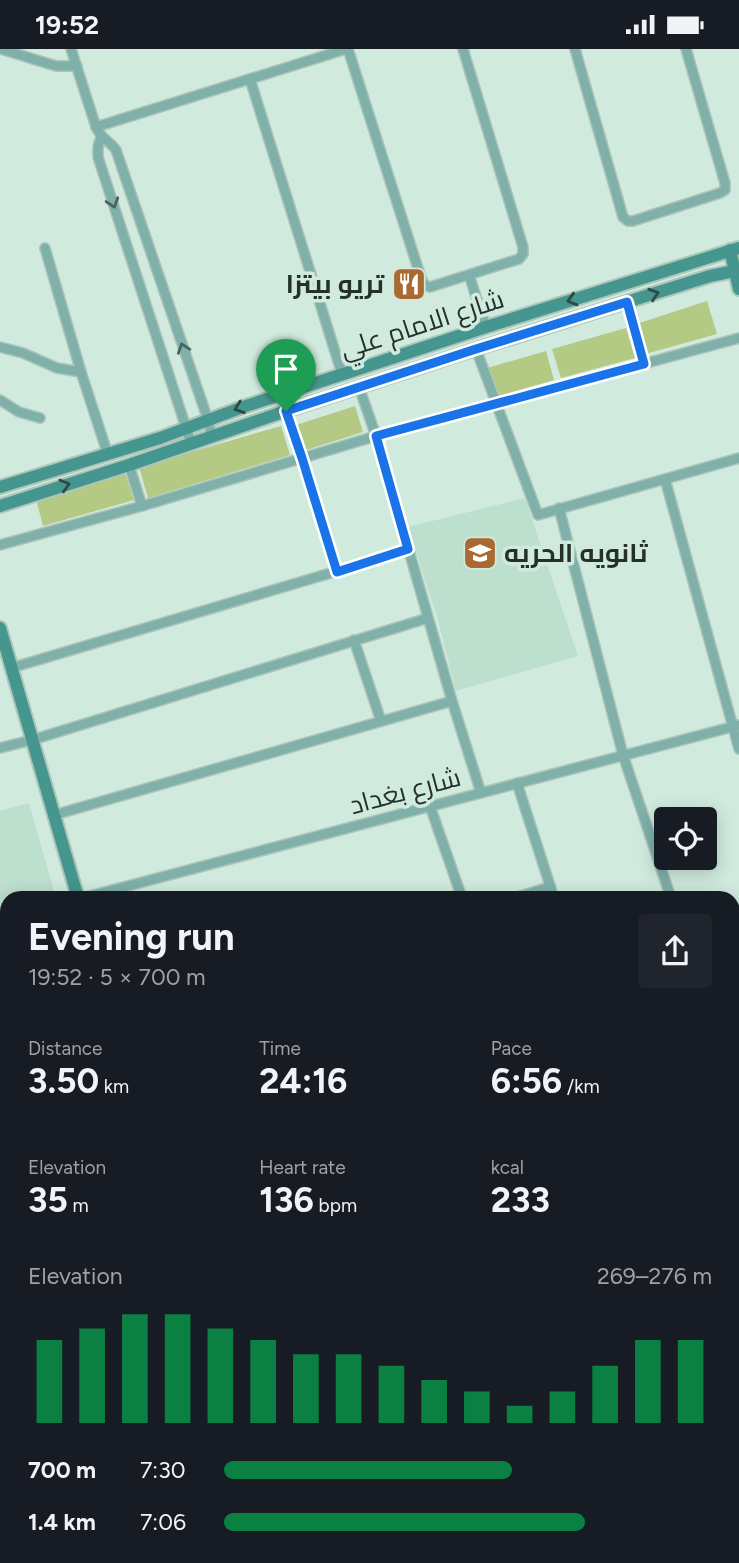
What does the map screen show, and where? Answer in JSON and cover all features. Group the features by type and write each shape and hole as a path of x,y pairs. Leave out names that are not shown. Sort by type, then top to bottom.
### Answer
{"street":[{"path":"2,49 56,66 77,67"},
{"path":"73,49 96,127 101,137 116,150 212,436"},
{"path":"96,127 347,49 422,281 430,287 519,259 523,254 463,49"},
{"path":"575,49 623,217 634,221 725,190 726,183 686,49"},
{"path":"250,79 342,374"},
{"path":"101,137 98,157 191,443"},
{"path":"45,248 80,372 108,455"},
{"path":"735,249 739,289"},
{"name":"شارع الامام علي","path":"0,487 108,455 342,374 735,249"},
{"name":"شارع الامام علي","path":"0,506 476,349 710,275 737,270"},
{"path":"468,275 486,327"},
{"path":"627,302 644,364"},
{"path":"0,545 376,436 739,338"},
{"path":"0,347 23,353 57,368 80,372"},
{"path":"476,349 537,515 739,458"},
{"path":"359,387 376,436 481,793"},
{"path":"0,400 19,412 40,418"},
{"path":"286,411 337,572"},
{"path":"129,465 142,506"},
{"path":"665,479 736,725 739,749"},
{"path":"559,508 623,755 669,891"},
{"path":"11,668 408,549"},
{"path":"0,748 428,618"},
{"path":"0,628 78,891"},
{"path":"355,640 381,721"},
{"path":"54,815 452,701"},
{"name":"شارع بغداد","path":"107,891 736,725"},
{"path":"517,783 551,891"},
{"path":"430,806 460,891"},
{"path":"537,891 550,887"}],"shaded area":[{"path":"525,498 578,656 456,691 437,617 408,527"},
{"path":"29,803 54,891 0,891 0,811"}],"green space":[{"path":"707,301 717,334 642,355 633,325"},
{"path":"626,328 635,358 561,378 552,349"},
{"path":"546,351 554,380 496,397 487,368"},
{"path":"355,406 363,432 306,450 296,425"},
{"path":"281,426 290,455 148,498 139,467"},
{"path":"125,473 134,500 43,526 36,499"}],"place":[{"name":"تريو بيتزا","path":"409,284"},
{"name":"ثانويه الحريه","path":"480,553"}],"route":[{"path":"627,302 644,364 376,436 408,549 337,572 286,411 627,302"}]}
